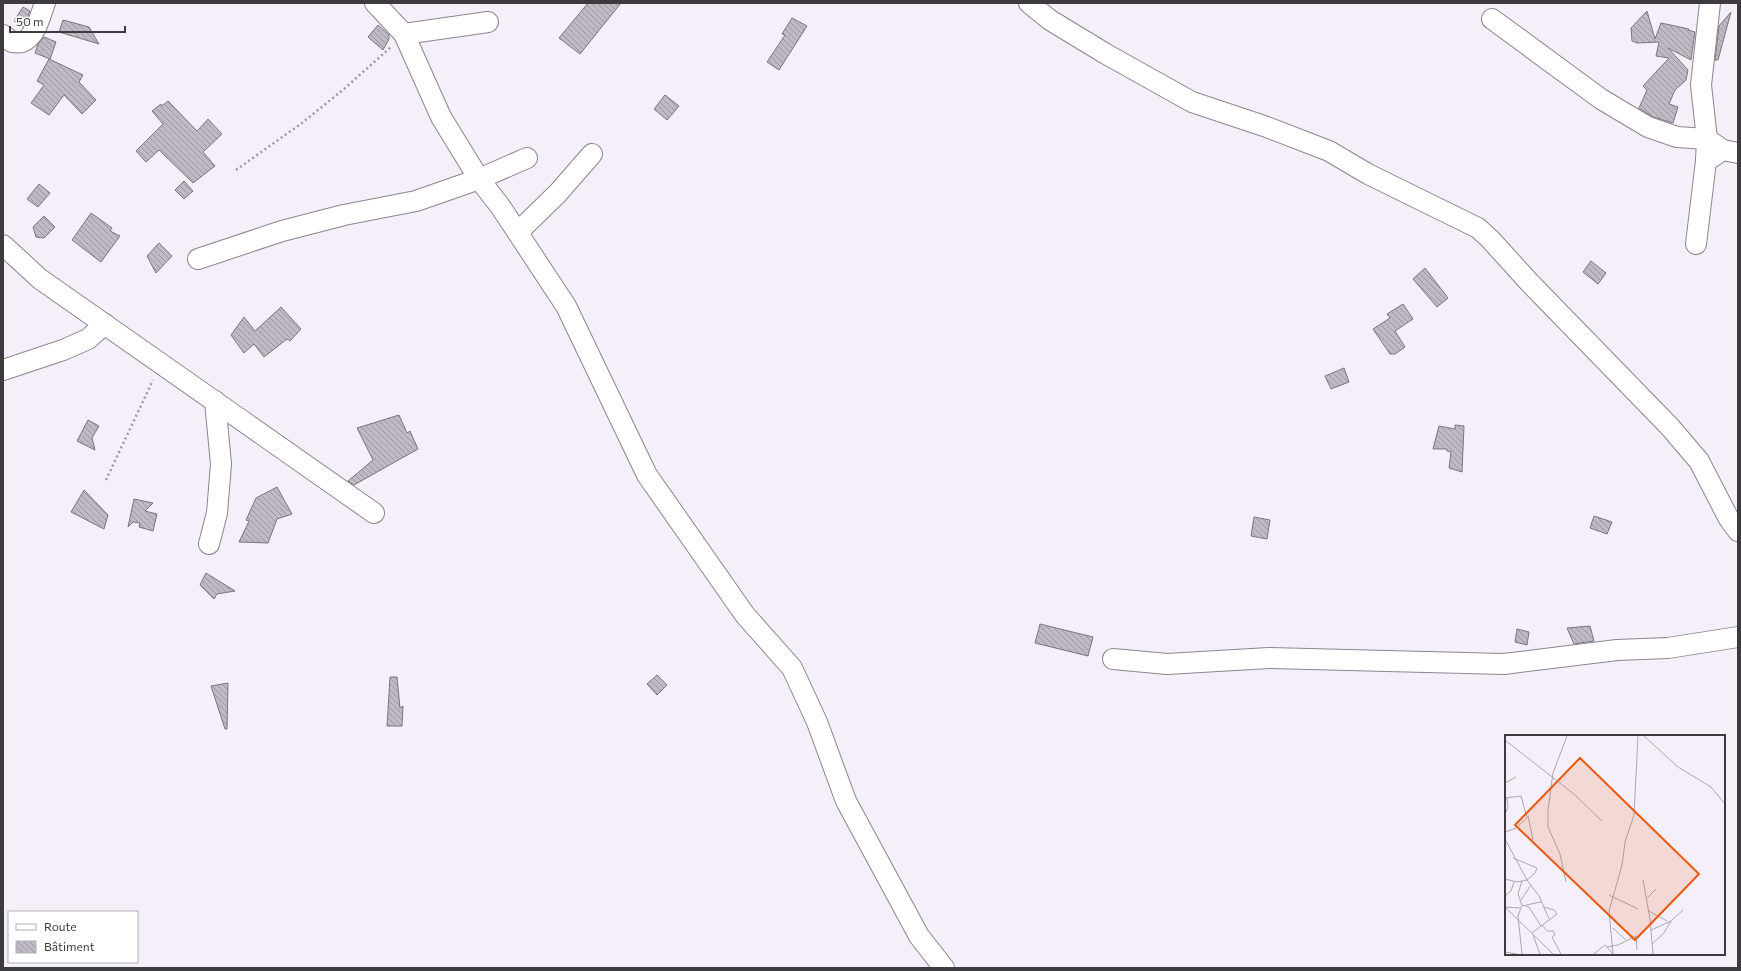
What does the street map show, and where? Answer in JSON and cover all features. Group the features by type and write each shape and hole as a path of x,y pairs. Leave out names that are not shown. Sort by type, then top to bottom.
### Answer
{"street":[{"path":"3,35 12,42 22,42 31,35 37,27 45,3"},
{"path":"375,3 404,34 441,117 478,179 500,206 566,306 647,475 745,615 792,668 817,722 846,801 919,936 944,968"},
{"path":"1029,3 1050,20 1106,54 1192,102 1264,126 1329,151 1368,174 1478,228 1670,427 1699,461 1729,519 1738,531"},
{"path":"1710,3 1701,85 1723,147"},
{"path":"1492,19 1601,99 1648,127 1677,137 1723,147"},
{"path":"404,34 488,22"},
{"path":"1696,244 1706,161 1723,147"},
{"path":"518,232 558,193 592,154"},
{"path":"198,259 282,231 344,215 416,201 478,179 527,158"},
{"path":"3,245 40,279 374,513"},
{"path":"3,370 64,350 88,339 105,324"},
{"path":"209,544 217,512 221,464 215,401"},
{"path":"1113,658 1167,664 1269,658 1504,664 1617,650 1668,648 1738,637"}],"path":[{"path":"236,170 302,123 338,94 404,34"},
{"path":"106,480 161,363"}],"building":[{"path":"588,3 621,3 580,54 559,38"},
{"path":"23,7 30,11 23,27 14,21"},
{"path":"1647,11 1655,39 1661,23 1689,29 1688,30 1695,32 1691,60 1668,48 1688,70 1686,80 1675,90 1669,104 1678,107 1673,123 1653,117 1639,108 1647,90 1643,86 1669,58 1656,56 1659,42 1637,43 1632,41 1631,28"},
{"path":"1731,12 1718,60 1715,60 1719,26"},
{"path":"792,18 807,26 779,70 767,62 785,35 782,34"},
{"path":"63,20 89,27 99,44 59,32"},
{"path":"378,25 389,35 389,39 383,50 368,37"},
{"path":"44,37 56,42 50,59 35,53 38,44"},
{"path":"49,59 83,75 79,82 96,100 82,114 64,95 49,115 31,103 44,85 37,81"},
{"path":"665,95 679,106 667,120 654,109"},
{"path":"168,101 197,131 208,119 222,134 203,152 215,166 193,183 159,150 146,162 136,151 163,124 152,111"},
{"path":"184,181 193,191 184,199 175,190"},
{"path":"39,184 50,193 38,207 27,199"},
{"path":"91,213 112,228 110,231 120,236 101,262 72,240"},
{"path":"44,216 55,227 44,238 36,237 33,227"},
{"path":"159,243 172,256 156,273 147,256"},
{"path":"1591,261 1606,273 1598,284 1583,272"},
{"path":"1425,268 1448,298 1437,307 1413,279"},
{"path":"1403,304 1413,319 1395,331 1405,347 1395,354 1390,354 1373,329 1390,318 1387,314"},
{"path":"281,307 301,329 290,341 287,339 264,357 254,344 244,353 231,335 244,317 255,331"},
{"path":"1344,368 1349,382 1331,389 1325,376"},
{"path":"399,415 407,433 410,431 418,449 354,485 348,481 373,460 357,428"},
{"path":"88,420 99,426 92,438 95,450 77,441"},
{"path":"1455,425 1464,426 1462,472 1449,468 1451,452 1447,451 1447,449 1433,449 1439,426 1455,429"},
{"path":"277,487 292,514 277,519 268,543 239,542 249,521 246,520 256,498"},
{"path":"84,490 108,515 104,529 71,512"},
{"path":"134,499 153,503 145,511 157,514 153,531 139,527 140,523 133,522 128,527"},
{"path":"1594,516 1612,522 1607,534 1590,528"},
{"path":"1254,517 1270,520 1267,539 1251,536"},
{"path":"206,573 235,591 217,594 214,599 200,585"},
{"path":"1040,624 1093,637 1088,656 1035,643"},
{"path":"1590,626 1594,641 1574,644 1567,628"},
{"path":"1517,629 1529,632 1527,645 1515,642"},
{"path":"657,675 667,685 657,695 647,684"},
{"path":"390,677 397,677 400,708 403,706 402,726 387,726"},
{"path":"228,683 227,729 225,729 211,686"}]}
